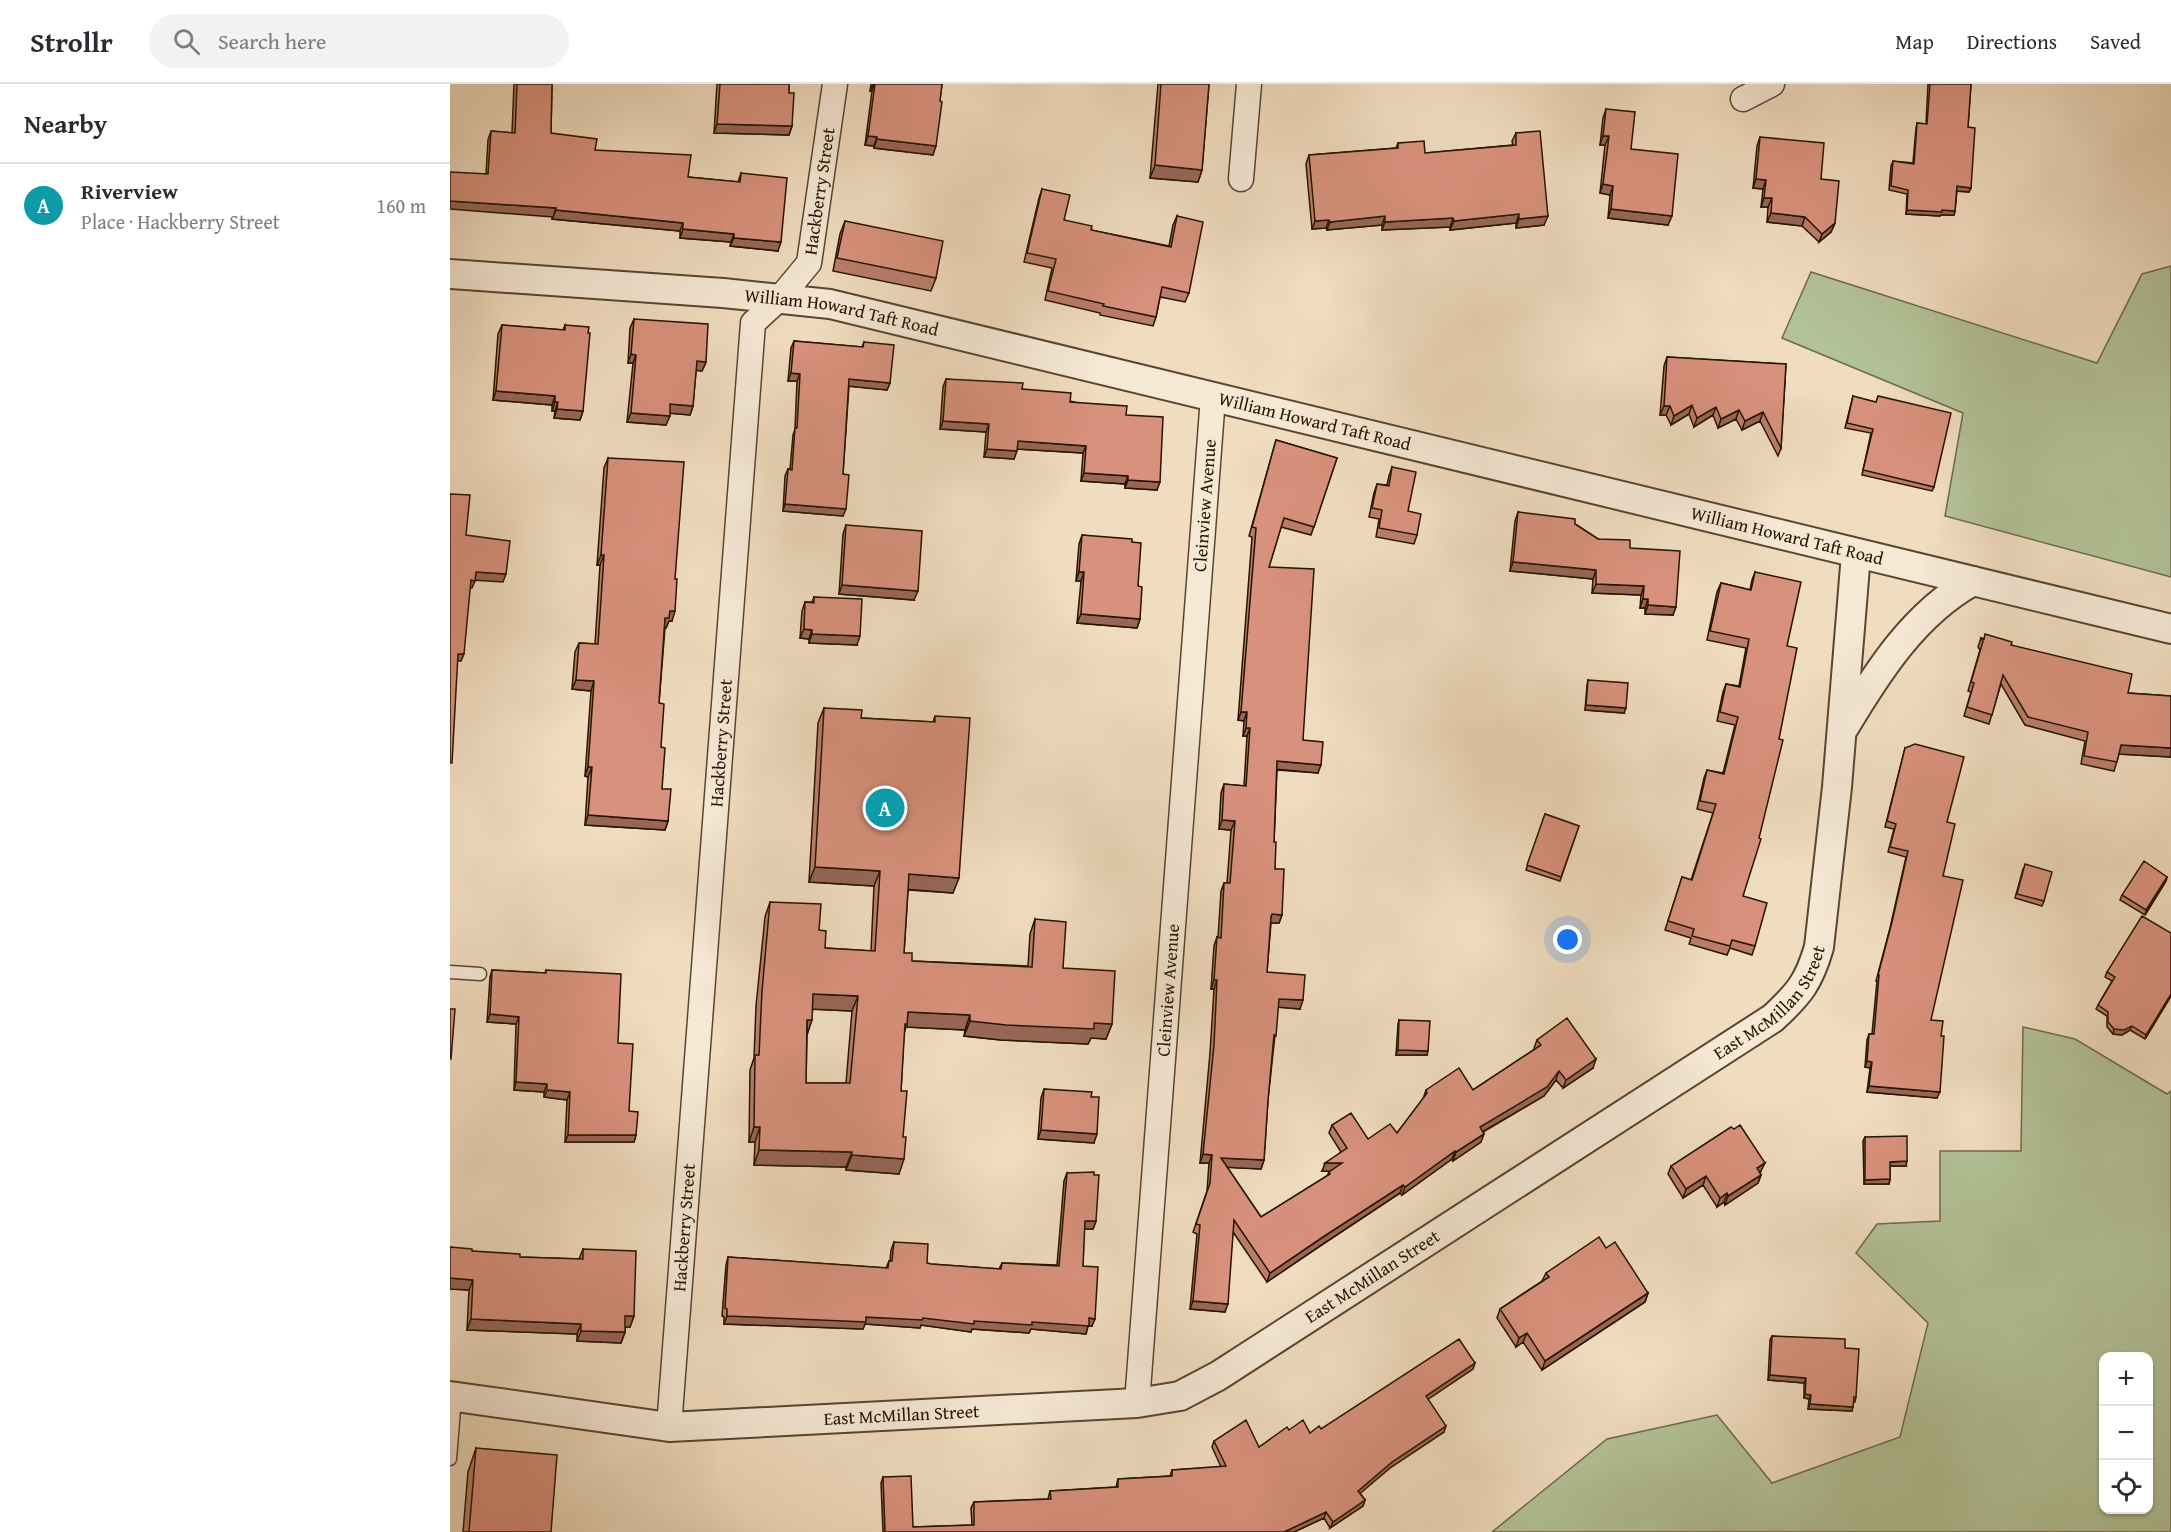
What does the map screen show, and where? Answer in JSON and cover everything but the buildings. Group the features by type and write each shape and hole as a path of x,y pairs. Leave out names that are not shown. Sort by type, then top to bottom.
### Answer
{"street":[{"name":"Hackberry Street","path":"669,1427 753,323 780,298 809,263 835,84"},
{"path":"1241,179 1249,84"},
{"path":"1743,99 1772,84"},
{"name":"William Howard Taft Road","path":"450,274 780,298 830,304 2171,629"},
{"name":"Cleinview Avenue","path":"1137,1403 1214,397"},
{"name":"East McMillan Street","path":"453,1396 669,1427 1137,1403 1180,1396 1218,1376 1773,1018 1797,996 1813,968 1819,947 1842,730 1856,554"},
{"path":"1842,730 1879,670 1933,608 1951,593 1973,581"}],"lane":[{"path":"450,972 480,974"},
{"path":"450,1460 453,1396"}],"green space":[{"path":"2171,266 2171,577 1945,516 1963,413 1782,338 1811,272 2097,363 2142,274"},
{"path":"2023,1027 2075,1039 2167,1094 2171,1091 2171,1532 1492,1532 1607,1439 1717,1415 1772,1483 1900,1437 1928,1323 1856,1253 1877,1224 1940,1221 1940,1151 2021,1151"}],"place":[{"name":"Riverview","path":"885,808"}]}
